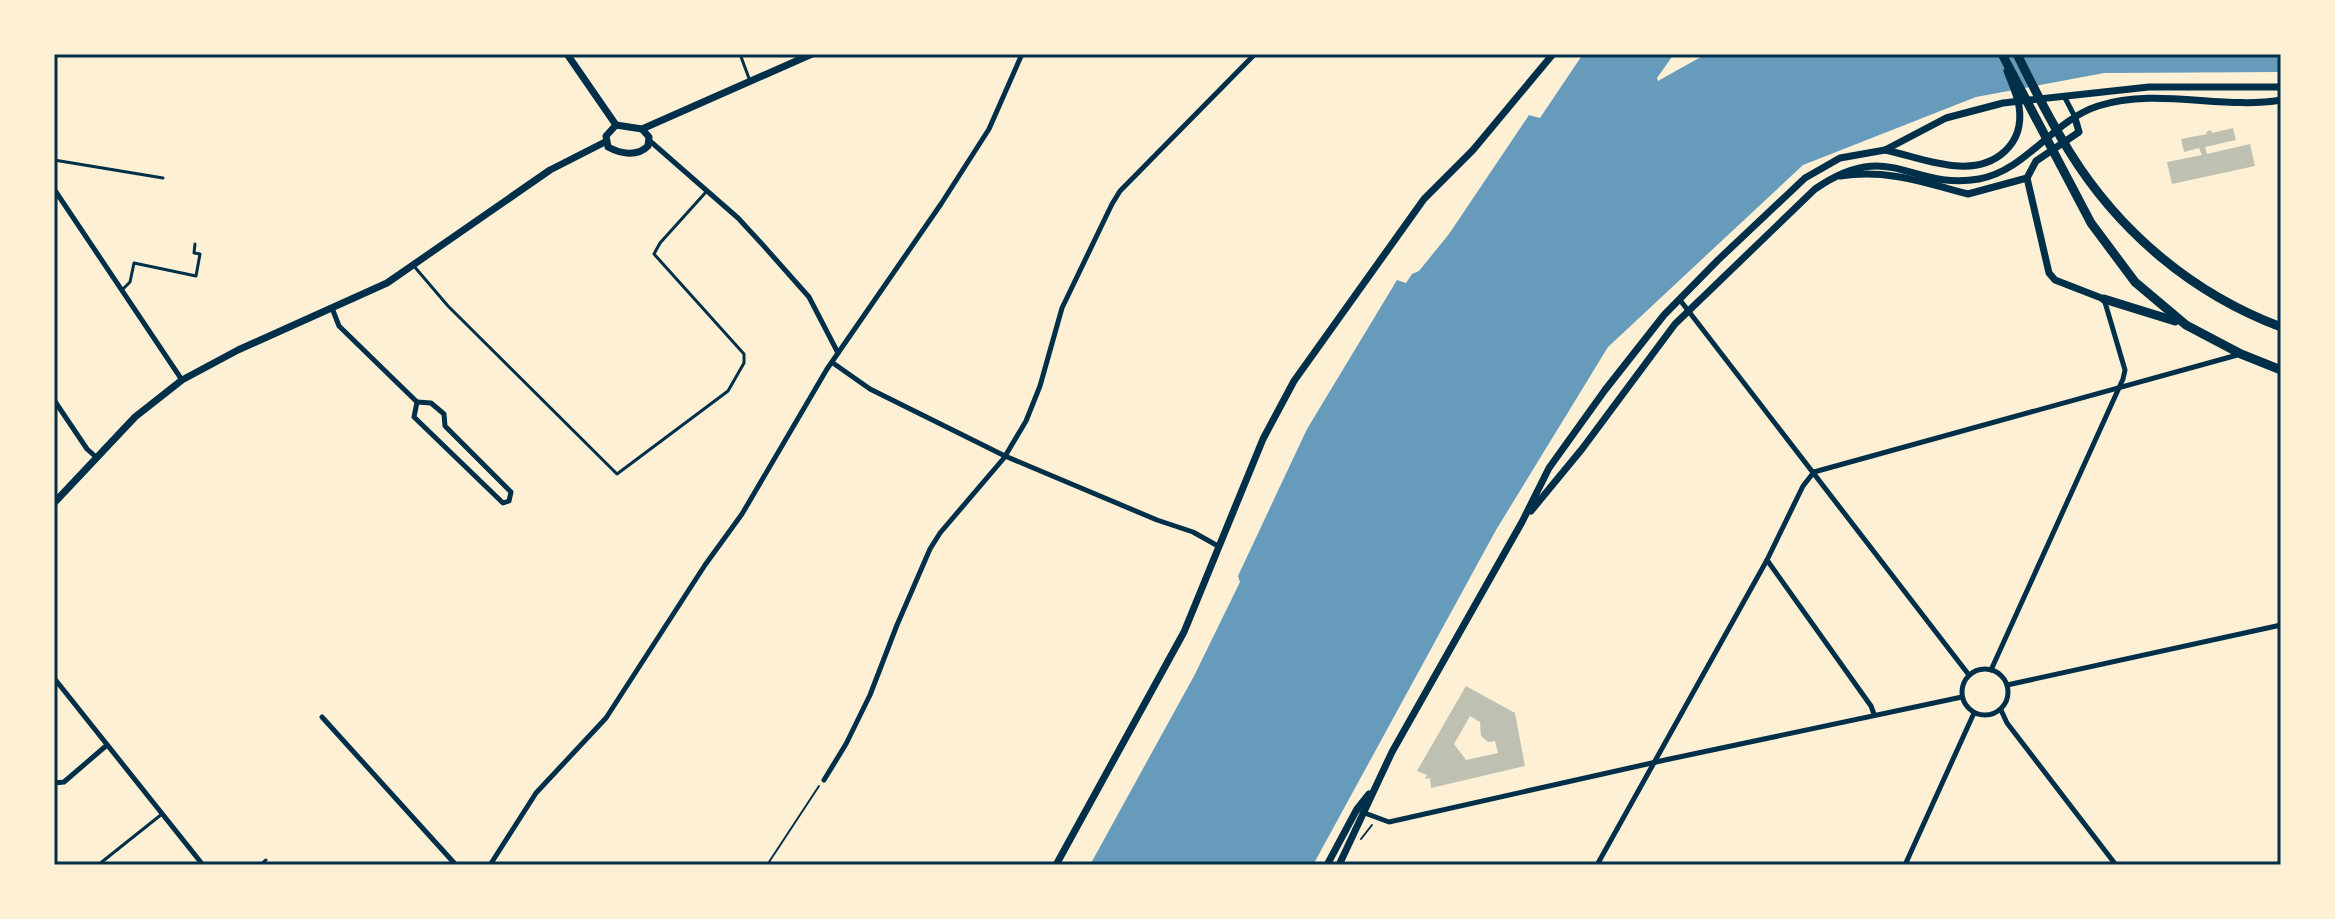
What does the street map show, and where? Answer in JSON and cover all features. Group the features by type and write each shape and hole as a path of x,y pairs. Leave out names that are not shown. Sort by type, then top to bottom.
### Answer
{"main road":[{"path":"2001,54 2091,223 2117,262 2153,299 2186,325"},
{"path":"2017,54 2070,153 2127,226 2177,271 2232,307 2281,327"},
{"path":"2104,299 2186,325 2241,354 2281,370"}],"street":[{"path":"567,54 616,125"},
{"path":"642,129 812,54"},
{"path":"490,865 536,793 591,736 618,701 705,565 742,514 838,353 989,129 1022,54"},
{"path":"824,780 870,695 930,549 1005,456 1026,421 1040,386 1062,308 1112,204 1120,191 1255,54"},
{"path":"1056,865 1184,632 1263,439 1294,381 1424,199 1473,150 1553,54"},
{"path":"1885,150 1955,166 1975,166 1997,160 2013,145 2018,131 2017,99 2001,54"},
{"path":"1327,865 1375,786 1549,468 1570,438 1679,299 1773,207 1816,170 1840,158 1885,150 1937,121 1973,109 2149,87 2281,87"},
{"path":"1991,670 2125,370 2104,299 2055,280 2049,273 2027,178 2036,161 2079,132 2064,96"},
{"path":"1522,522 1582,449 1675,324 1815,189 1832,177 1855,167 1877,164 1948,179 1974,180 1994,176 2016,164 2075,118 2098,106 2144,99 2281,100"},
{"path":"54,503 135,417 182,380 238,350 387,283 550,170 605,142 609,130 616,125 647,132 650,141 738,218 809,297 838,353"},
{"path":"605,142 614,151 633,154 646,149 650,141"},
{"path":"1832,177 1865,172 1889,174 1968,194 2027,178"},
{"path":"54,189 182,380"},
{"path":"1679,299 1969,675"},
{"path":"332,308 339,326 417,402 431,403 444,414 445,426 511,492 509,501 503,503 414,417 417,402"},
{"path":"1597,865 1767,560 1803,486 1814,472 2241,354"},
{"path":"833,363 870,389 1005,456 1193,532 1218,546"},
{"path":"54,400 87,449 96,457"},
{"path":"1767,560 1874,714"},
{"path":"2007,685 2281,625"},
{"path":"1984,669 1991,670 1998,673 2007,685 2007,698 2001,710 1988,716 1974,713 1962,697 1962,685 1969,675 1984,669"},
{"path":"54,678 201,865"},
{"path":"1361,811 1389,822 1962,697"},
{"path":"2001,710 2007,723 2116,865"},
{"path":"1905,865 1974,713"},
{"path":"322,717 456,865"},
{"path":"54,783 64,782 107,745"},
{"path":"1339,865 1361,811"}],"lane":[{"path":"740,54 750,81"},
{"path":"54,160 163,178"},
{"path":"413,265 448,306 617,474 728,391 744,363 744,354 654,254 660,243 706,192"},
{"path":"122,290 130,282 134,263 196,276 200,254 194,253 195,244"},
{"path":"98,865 162,814"},
{"path":"260,865 266,860"}],"path":[{"path":"767,865 824,780"}],"water":[{"path":"1583,54 1674,54 1658,81 1706,54 2281,54 2281,72 2104,73 1976,97 1803,165 1608,347 1496,530 1313,865 1090,865 1194,676 1240,582 1238,576 1307,429 1397,280 1406,283 1412,274 1419,271 1449,234 1529,115 1540,118"}],"building":[{"path":"2233,128 2236,140 2205,147 2207,154 2250,144 2255,166 2172,184 2167,162 2202,155 2199,148 2184,152 2181,139 2207,134 2211,130 2212,133"},
{"path":"1466,686 1515,713 1525,766 1431,788 1430,778 1425,779 1427,775 1417,771","holes":["1470,716 1480,722 1481,736 1488,742 1495,741 1498,753 1466,760 1454,744"]}]}
